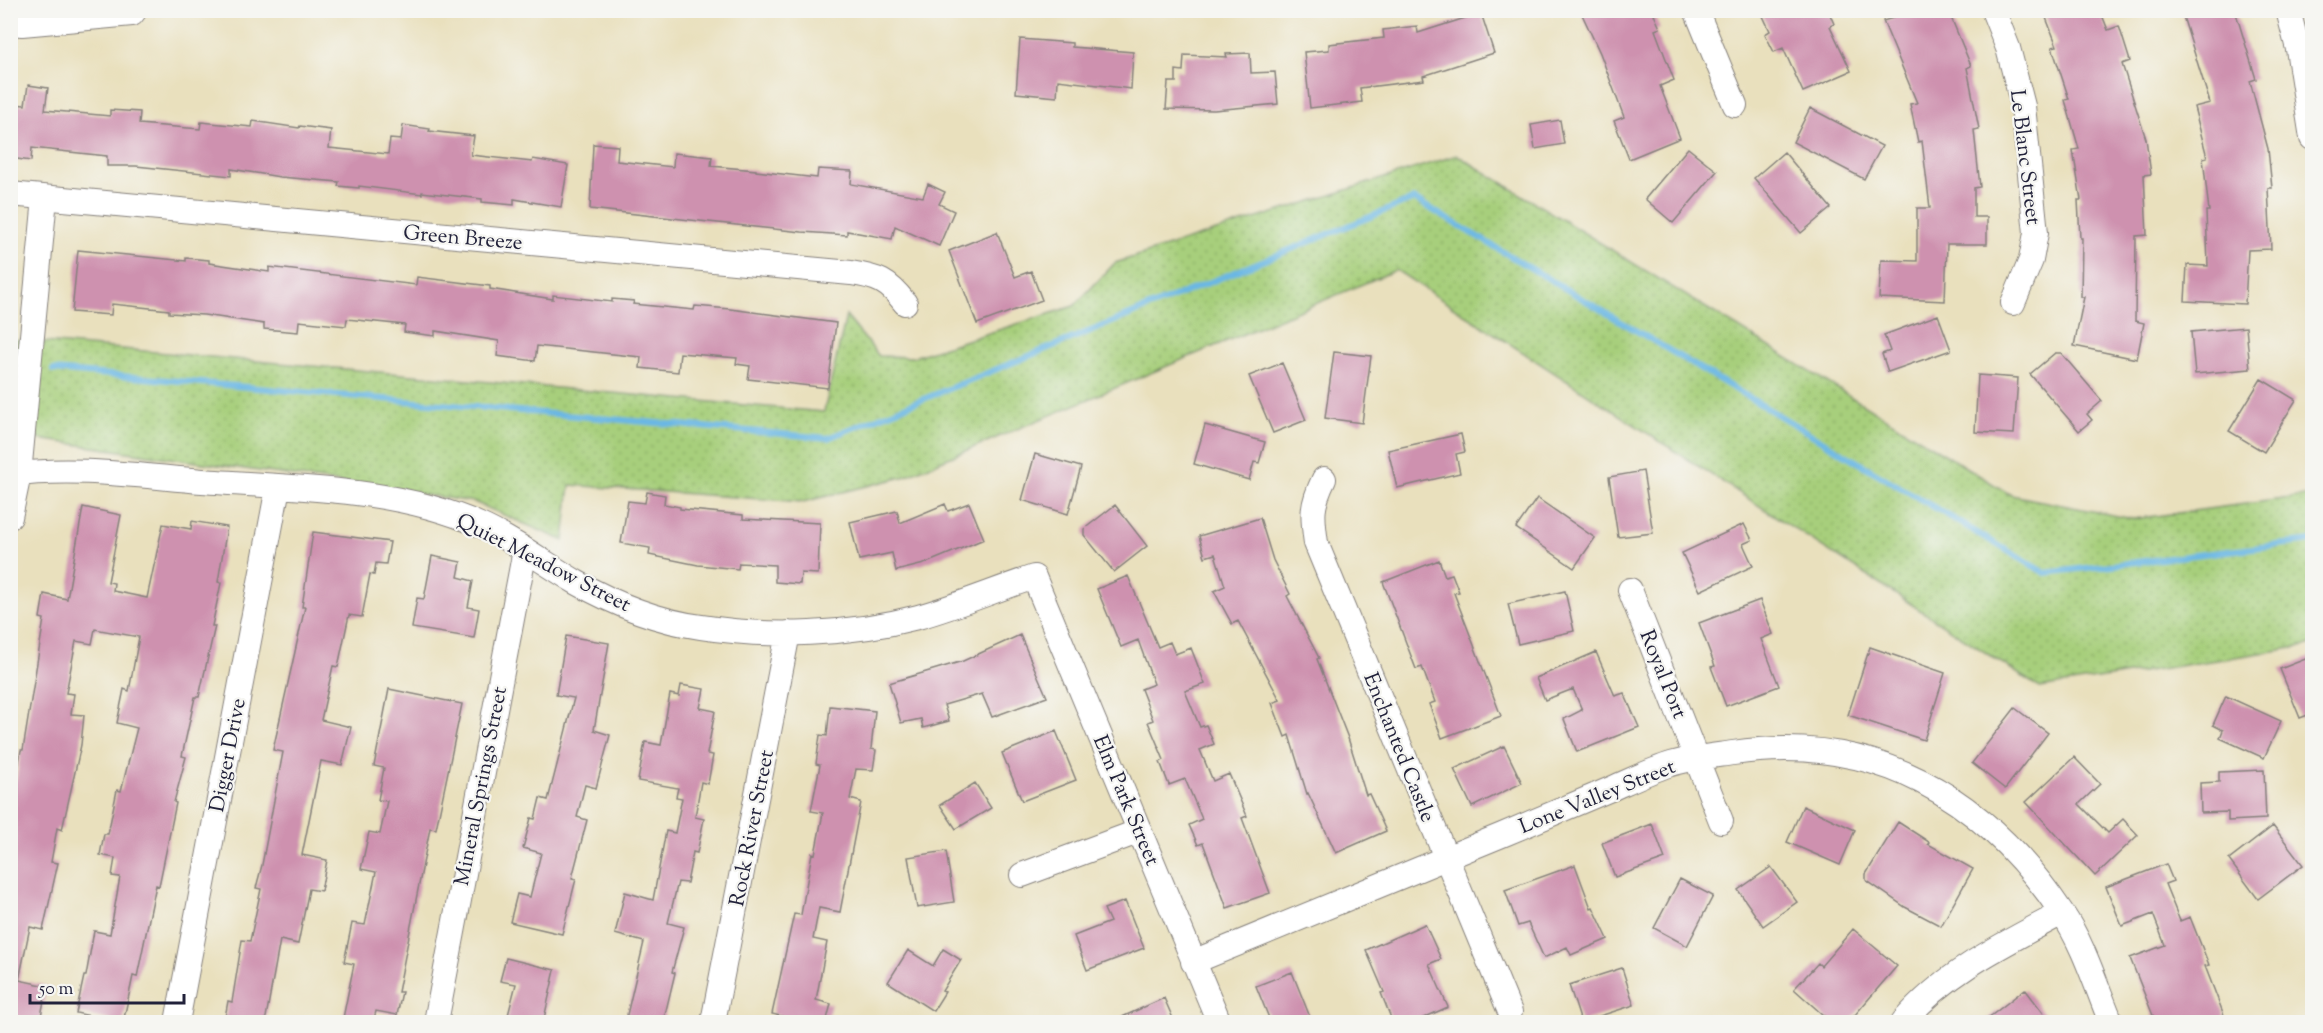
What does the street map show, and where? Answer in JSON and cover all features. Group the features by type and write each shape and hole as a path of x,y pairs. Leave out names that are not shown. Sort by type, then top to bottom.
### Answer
{"street":[{"path":"10,23 91,19 132,14 135,10"},
{"path":"1696,10 1735,105"},
{"name":"Le Blanc Street","path":"1993,10 2008,48 2023,106 2036,233 2031,260 2013,303"},
{"path":"2288,10 2298,50 2313,138"},
{"name":"Green Breeze","path":"10,194 851,273 874,277 893,287 905,303"},
{"path":"10,517 45,198"},
{"name":"Quiet Meadow Street","path":"15,475 90,472 368,495 419,505 477,524 587,588 618,603 697,627 736,632 788,633 858,628 918,617 1034,577"},
{"name":"Enchanted Castle","path":"1323,479 1316,495 1312,514 1316,543 1510,1012"},
{"name":"Digger Drive","path":"177,1023 278,487"},
{"name":"Mineral Springs Street","path":"436,1023 525,550"},
{"name":"Elm Park Street","path":"1034,577 1219,1023"},
{"name":"Royal Port","path":"1630,590 1721,821"},
{"name":"Rock River Street","path":"714,1023 788,633"},
{"name":"Lone Valley Street","path":"1193,962 1670,764 1765,748 1810,750 1873,762 1903,772 1949,797 1977,816 2002,838 2025,862 2062,913 2111,1023"},
{"path":"1022,875 1140,831"},
{"path":"1903,1023 1923,1001 1972,964 2062,913"}],"green space":[{"path":"1457,155 2011,495 2133,519 2312,495 2312,645 2040,688 1396,270 903,477 803,502 570,485 564,541 474,502 11,435 11,339 824,412 846,316 879,356 913,357 1074,306 1115,263"}],"building":[{"path":"1580,10 1652,10 1660,28 1655,30 1674,80 1660,86 1680,138 1629,159 1614,121 1624,117 1600,53"},
{"path":"1776,10 1828,10 1834,24 1830,26 1851,71 1803,92 1783,48 1774,52 1765,34 1770,31 1763,16"},
{"path":"1890,10 1948,10 1971,66 1967,68 1979,129 1974,130 1980,187 1974,188 1974,217 1987,217 1987,244 1947,244 1945,301 1879,298 1881,260 1917,261 1917,208 1930,208 1922,141 1918,142 1910,104 1917,103 1883,21 1893,18"},
{"path":"2043,10 2100,10 2108,30 2119,26 2130,61 2122,64 2146,139 2151,174 2144,175 2147,235 2136,236 2135,321 2144,323 2137,359 2074,346 2084,297 2081,297 2082,238 2080,238 2078,200 2081,200 2073,150 2079,149 2065,100 2069,99 2052,47 2057,46"},
{"path":"2181,10 2235,10 2256,79 2250,81 2268,149 2272,188 2268,188 2271,249 2248,250 2245,304 2185,301 2187,265 2208,266 2206,211 2209,211 2203,158 2207,157 2194,107 2210,103"},
{"path":"1481,13 1494,53 1423,76 1424,80 1360,88 1362,102 1310,108 1304,52 1329,50 1329,44 1384,38 1383,30 1417,26 1418,33"},
{"path":"1020,39 1072,43 1072,47 1133,52 1131,89 1058,80 1057,97 1016,93"},
{"path":"1250,53 1251,73 1275,72 1278,104 1214,110 1166,109 1168,82 1176,82 1176,70 1183,71 1184,55 1227,57 1226,54"},
{"path":"28,85 48,88 45,110 110,116 110,110 140,112 139,124 200,129 201,122 252,127 253,121 331,130 329,148 388,154 390,139 401,140 403,125 430,129 429,131 474,136 471,155 532,162 533,159 568,165 561,207 514,199 514,205 422,192 422,194 359,186 359,188 338,186 339,182 280,177 231,169 231,176 136,166 107,166 107,156 32,148 31,161 10,158 10,133 14,104 25,105"},
{"path":"1810,108 1882,146 1864,179 1793,142"},
{"path":"1560,120 1564,144 1535,149 1531,125"},
{"path":"593,144 618,146 617,161 673,167 674,153 712,157 711,166 817,178 818,169 852,171 851,184 923,197 928,184 945,192 939,204 954,211 939,246 895,226 892,239 847,231 847,235 802,232 590,209"},
{"path":"1688,148 1717,171 1673,223 1645,199"},
{"path":"1784,152 1831,208 1801,233 1754,178"},
{"path":"997,232 1015,277 1031,271 1042,300 977,324 949,251"},
{"path":"78,250 186,261 186,258 209,260 209,263 269,272 269,267 416,285 417,277 490,286 490,289 553,299 553,295 612,302 612,299 634,301 633,304 694,310 695,306 836,323 828,388 748,379 750,366 736,364 737,358 680,353 678,372 640,368 641,357 537,346 535,361 497,356 499,341 435,331 435,336 404,332 405,325 347,319 346,326 299,321 298,332 264,329 264,324 112,304 111,315 72,312"},
{"path":"1938,315 1951,350 1888,372 1882,354 1890,351 1884,335"},
{"path":"2246,327 2250,369 2195,374 2191,332"},
{"path":"1334,352 1371,356 1362,423 1325,418"},
{"path":"2055,353 2061,353 2102,401 2087,414 2092,420 2079,431 2030,374"},
{"path":"1282,363 1306,420 1273,433 1249,376"},
{"path":"1978,375 2018,378 2014,434 1975,432"},
{"path":"2261,379 2296,400 2264,452 2229,431"},
{"path":"1205,425 1265,442 1259,463 1254,462 1249,480 1194,464"},
{"path":"1461,434 1465,452 1456,454 1460,473 1397,488 1388,450"},
{"path":"1035,454 1081,467 1068,514 1022,500"},
{"path":"1643,471 1653,533 1618,537 1609,477"},
{"path":"647,492 665,495 664,504 680,507 680,509 743,515 743,519 820,523 818,574 801,573 800,584 775,582 775,565 739,563 738,569 698,565 649,555 650,548 621,543 628,501 645,503"},
{"path":"1537,498 1595,538 1574,568 1516,528"},
{"path":"969,503 984,539 924,564 896,571 892,553 859,560 850,522 897,511 900,523 945,504 948,511"},
{"path":"1115,505 1147,546 1114,572 1084,535 1084,529"},
{"path":"83,507 121,515 108,582 114,583 113,591 147,598 163,524 191,529 192,521 227,527 218,582 221,583 212,626 215,626 199,697 195,697 182,756 186,757 174,802 176,803 159,886 156,885 137,977 133,976 123,1023 76,1013 84,976 86,976 94,931 110,934 120,877 112,876 115,858 100,855 104,834 108,834 117,790 121,791 137,728 117,723 124,689 129,691 139,637 95,629 92,644 76,641 66,693 74,694 71,714 84,715 81,745 62,830 57,828 51,862 58,863 43,930 30,927 19,980 47,986 40,1021 10,1015 10,789 13,779 16,780 21,750 23,750 44,619 40,618 44,594 67,599"},
{"path":"1260,518 1273,560 1290,594 1287,596 1319,658 1317,659 1348,738 1366,795 1369,794 1386,831 1336,853 1307,794 1289,735 1285,737 1272,703 1280,700 1238,621 1232,624 1214,591 1225,586 1215,554 1205,557 1199,536"},
{"path":"1744,524 1752,540 1743,544 1753,566 1700,591 1682,553"},
{"path":"313,532 390,542 386,564 376,563 374,575 370,574 362,617 349,615 338,667 333,666 321,720 351,727 342,765 321,761 302,855 327,860 321,891 309,889 298,944 280,940 265,1023 224,1023 228,1001 232,1002 242,940 250,941 261,889 256,888 283,752 273,750 305,607 302,607"},
{"path":"432,556 461,562 458,577 473,581 468,607 479,609 474,638 412,628 417,598 424,599"},
{"path":"1439,560 1445,576 1452,574 1459,592 1454,593 1501,716 1442,738 1429,704 1435,702 1422,667 1416,669 1383,582"},
{"path":"1128,576 1158,647 1170,642 1175,654 1191,648 1205,684 1185,691 1200,727 1206,725 1214,744 1200,750 1213,781 1229,774 1247,816 1242,818 1270,893 1227,908 1203,843 1198,845 1189,825 1202,819 1185,779 1169,785 1160,762 1164,760 1148,722 1153,720 1141,689 1154,684 1138,640 1121,647 1097,589"},
{"path":"1565,591 1574,631 1518,644 1508,604"},
{"path":"1760,600 1773,634 1761,639 1779,686 1726,706 1711,667 1715,666 1699,623"},
{"path":"1020,635 1047,697 992,717 982,694 944,705 949,721 923,728 921,719 901,723 889,683 963,661"},
{"path":"566,636 609,643 594,730 610,735 596,788 585,785 577,817 587,820 572,878 576,879 562,934 510,922 517,894 530,897 541,853 523,848 531,818 535,819 540,798 548,800 574,698 556,695"},
{"path":"1870,647 1945,673 1924,740 1848,715"},
{"path":"1596,652 1615,696 1624,693 1639,727 1577,752 1564,719 1582,710 1573,689 1545,700 1536,678"},
{"path":"2313,656 2313,713 2300,718 2280,669"},
{"path":"681,685 704,689 700,708 715,711 707,754 713,755 708,784 701,782 695,817 704,819 697,853 693,852 687,883 678,882 668,923 684,927 672,972 675,973 663,1023 642,1023 626,1019 644,942 615,934 625,892 653,900 666,831 675,833 682,798 676,797 678,788 638,781 645,742 661,745 670,694 679,696"},
{"path":"389,689 462,704 436,829 430,828 398,992 402,992 397,1015 376,1011 373,1023 342,1023 354,964 344,962 352,923 365,925 376,872 361,869 369,832 380,834 387,801 378,800 384,768 374,766"},
{"path":"2226,696 2281,721 2264,758 2220,738 2223,730 2213,725"},
{"path":"830,706 875,711 871,749 876,750 873,770 856,769 850,799 861,802 840,912 819,908 813,939 827,942 816,1000 831,1004 826,1023 794,1023 794,1019 772,1014 794,914 801,915 812,853 815,854 823,813 811,811 820,765 816,764 820,735 827,736"},
{"path":"2015,708 2048,733 2005,789 1972,763"},
{"path":"1056,731 1076,780 1022,801 1002,753"},
{"path":"1504,746 1522,783 1472,807 1454,769"},
{"path":"2074,757 2100,784 2079,804 2108,833 2123,819 2138,835 2095,876 2026,802"},
{"path":"2264,770 2266,819 2228,821 2228,812 2201,813 2200,783 2219,782 2219,772"},
{"path":"975,783 991,808 956,829 940,805"},
{"path":"1803,806 1855,830 1840,865 1787,842"},
{"path":"1898,822 1929,842 1928,844 1973,869 1941,926 1905,907 1866,880 1866,874"},
{"path":"1652,824 1665,859 1615,877 1602,843"},
{"path":"2273,826 2303,865 2258,899 2229,860"},
{"path":"946,851 954,902 917,908 908,857"},
{"path":"2166,864 2173,881 2165,884 2180,921 2190,917 2209,965 2205,966 2227,1023 2156,1023 2130,958 2165,945 2153,914 2122,926 2106,887"},
{"path":"1575,865 1591,908 1593,907 1608,939 1571,955 1567,947 1544,958 1528,923 1518,926 1505,890"},
{"path":"1771,867 1797,902 1763,926 1738,890"},
{"path":"1680,879 1713,896 1687,946 1654,928"},
{"path":"1125,901 1144,948 1087,970 1074,936 1110,922 1104,909"},
{"path":"1425,924 1441,959 1429,964 1448,1007 1412,1023 1393,1023 1381,993 1384,992 1366,950"},
{"path":"1853,929 1897,966 1848,1023 1832,1023 1794,989 1818,963 1821,966"},
{"path":"943,949 961,960 933,1011 888,982 908,950 933,966"},
{"path":"506,958 555,970 543,1023 506,1023 516,984 500,981"},
{"path":"1622,968 1634,1005 1581,1022 1569,985"},
{"path":"1292,972 1310,1017 1296,1023 1271,1023 1256,986"},
{"path":"2025,989 2051,1023 1982,1023"},
{"path":"1164,998 1175,1023 1109,1023"}],"waterway":[{"path":"53,370 828,438 1414,199 2045,573 2312,541"}]}
